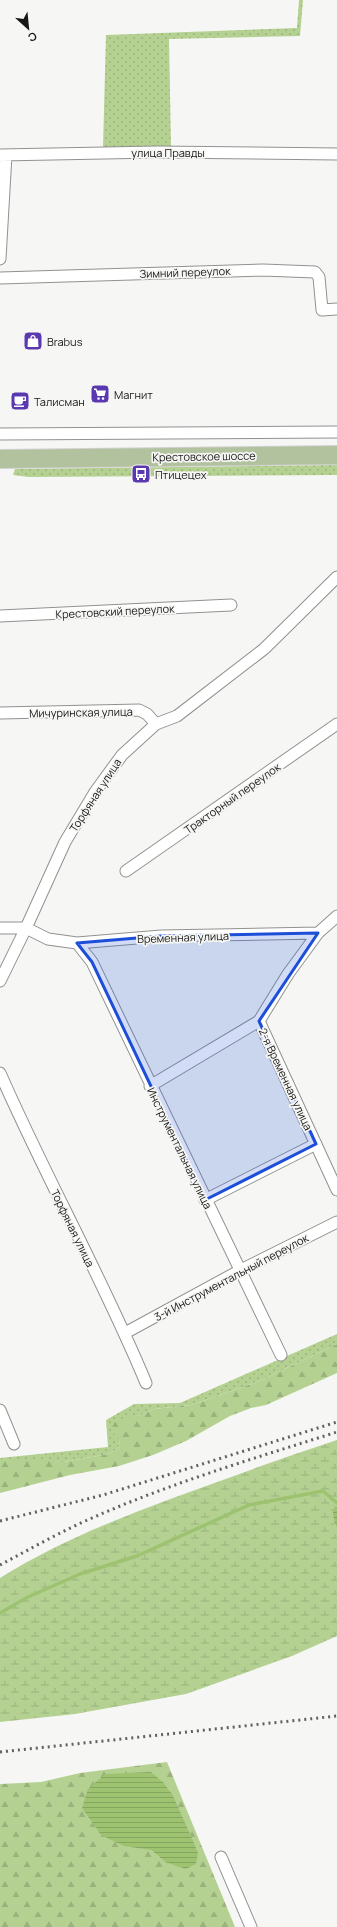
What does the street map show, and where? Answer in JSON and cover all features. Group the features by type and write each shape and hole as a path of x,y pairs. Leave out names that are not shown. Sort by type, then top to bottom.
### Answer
{"main road":[{"name":"Крестовское шоссе","path":"0,459 337,455"}],"street":[{"name":"улица Правды","path":"3,155 158,152 337,154"},
{"path":"0,259 3,155"},
{"name":"Зимний переулок","path":"0,278 263,270 315,272 320,277 322,310 337,309"},
{"path":"0,434 337,432"},
{"name":"Торфяная улица","path":"0,981 26,928 64,842 95,792 122,755 156,724 177,716 264,649 337,577"},
{"name":"Крестовский переулок","path":"0,616 231,605"},
{"name":"Мичуринская улица","path":"0,713 139,710 147,714 156,724"},
{"name":"Тракторный переулок","path":"126,871 337,724"},
{"path":"318,933 337,916"},
{"path":"0,928 26,928"},
{"name":"Временная улица","path":"26,928 48,938 78,943 161,936 318,933"},
{"name":"2-я Временная улица","path":"318,933 288,974 259,1021 337,1190"},
{"name":"Инструментальная улица","path":"78,943 92,962 150,1086 281,1355"},
{"path":"150,1086 259,1021"},
{"name":"Торфяная улица","path":"0,1073 24,1129 125,1333 146,1383"},
{"path":"205,1200 316,1144"},
{"name":"3-й Инструментальный переулок","path":"125,1333 239,1270 337,1222"},
{"path":"0,1410 14,1444"},
{"path":"220,1857 251,1927"}],"highlighted area":[{"path":"318,933 259,1021 316,1144 205,1200 92,962 77,943 161,936"}],"green space":[{"path":"299,0 303,0 300,36 169,39 171,147 103,147 106,35 297,28"},
{"path":"337,465 337,475 28,477 13,475 15,469"},
{"path":"337,1334 337,1344 262,1380 191,1405 154,1409 134,1417 120,1441 118,1449 108,1454 64,1462 0,1459 108,1447 106,1420 134,1404 180,1403"},
{"path":"337,1344 337,1373 266,1405 251,1408 230,1416 186,1441 153,1455 119,1466 70,1475 0,1493 0,1459 35,1459 64,1462 108,1454 118,1449 120,1441 111,1430 114,1423 120,1419 141,1415 154,1409 191,1405 212,1398 262,1380"},
{"path":"337,1440 337,1507 332,1509 334,1522 337,1528 337,1636 292,1656 186,1694 75,1714 0,1722 0,1578 42,1554 107,1524 173,1498"},
{"path":"167,1762 235,1927 0,1927 0,1784 41,1782 80,1773","holes":["184,1822 198,1852 165,1862 151,1850"]}],"shaded area":[{"path":"337,1507 337,1528 334,1522 332,1509"},
{"path":"151,1772 164,1783 174,1798 198,1852 196,1864 186,1869 165,1862 151,1850 124,1846 101,1835 82,1808 88,1789 105,1774"}],"waterway":[{"path":"0,1613 28,1597 80,1574 137,1556 249,1505 323,1491 337,1503"}],"railway":[{"path":"0,1521 103,1495 337,1422"},
{"path":"0,1565 68,1529 152,1493 337,1432"},
{"path":"0,1752 337,1716"}],"place":[{"name":"Brabus","path":"33,341"},
{"name":"Магнит","path":"100,394"},
{"name":"Талисман","path":"20,401"},
{"name":"Птицецех","path":"141,474"}]}
